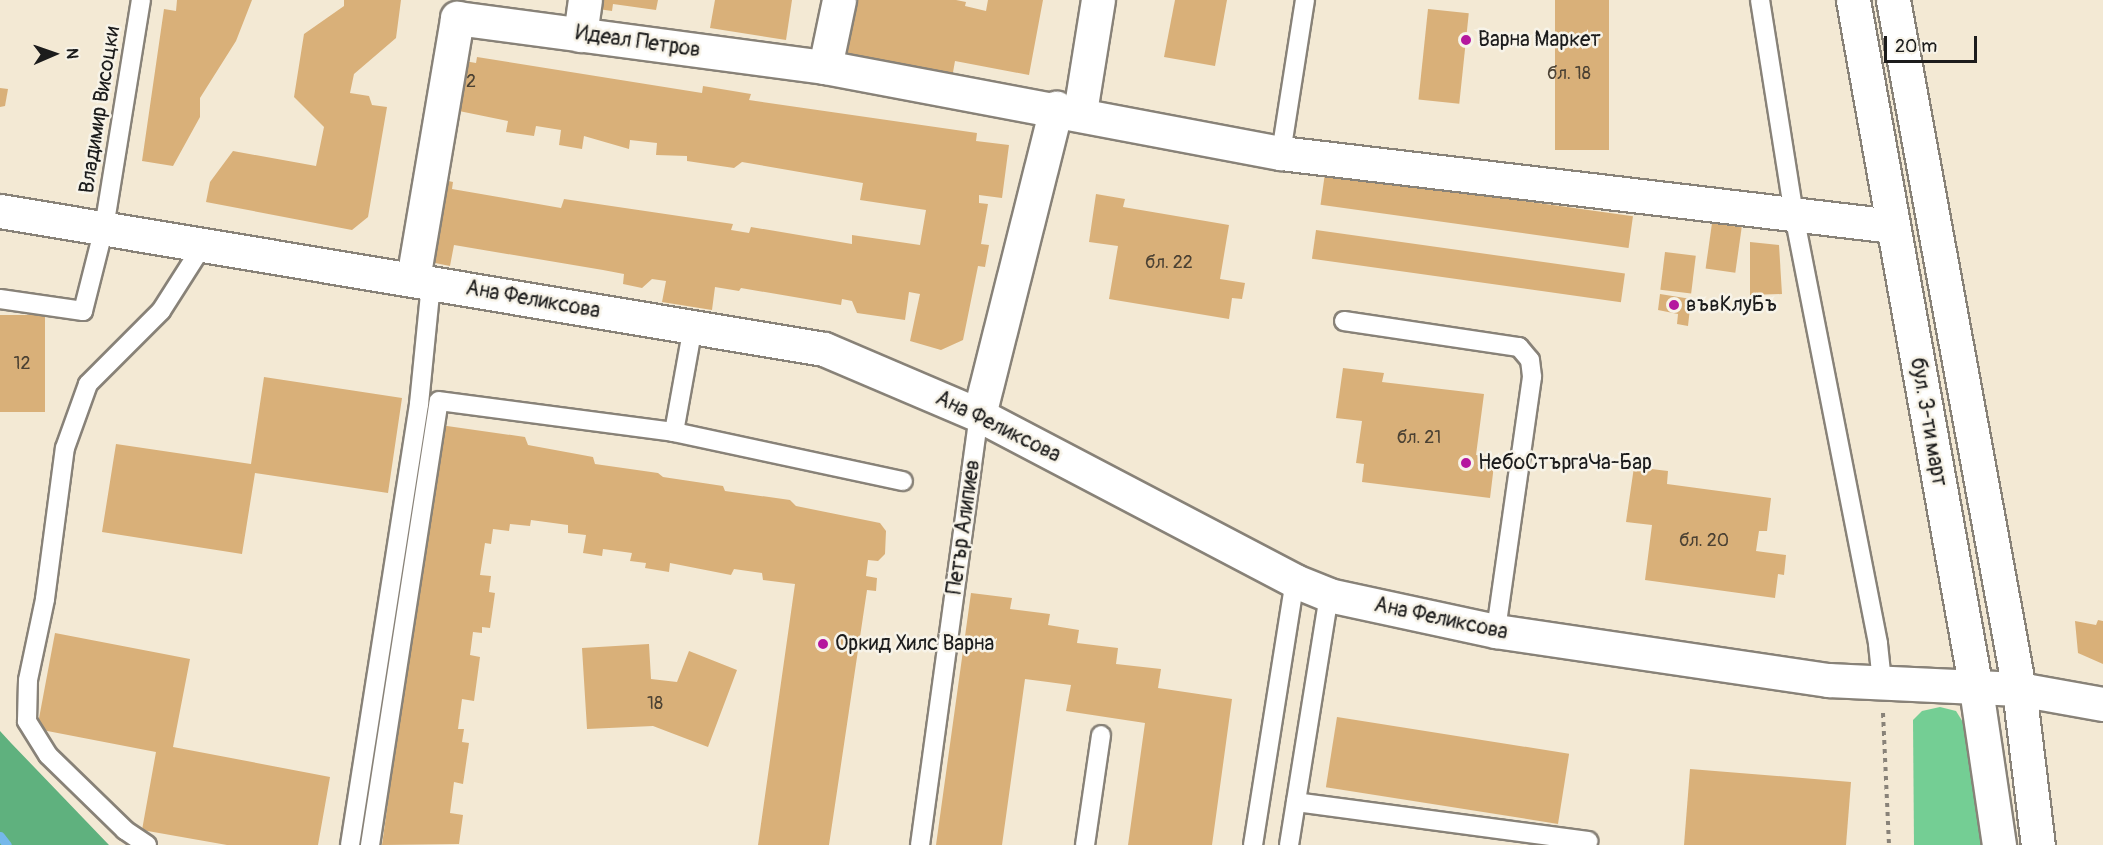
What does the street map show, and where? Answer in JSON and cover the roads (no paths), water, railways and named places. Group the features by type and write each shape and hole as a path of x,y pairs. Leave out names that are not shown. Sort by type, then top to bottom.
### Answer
{"street":[{"path":"579,35 585,0"},
{"path":"825,67 839,0"},
{"name":"Петър Алипиев","path":"979,415 1098,0"},
{"name":"бул. 3-ти март","path":"1853,0 1976,689 1999,845"},
{"name":"бул. 3-ти март","path":"1893,0 2019,689 2038,845"},
{"name":"Идеал Петров","path":"422,281 457,18 825,67 1068,110 1281,153 1892,226"},
{"name":"Ана Феликсова","path":"0,211 824,348 979,415 1295,581 1329,595 1496,631 1828,680 1976,689 2019,689 2103,704"}],"lane":[{"name":"Владимир Висоцки","path":"0,299 83,310 104,228 141,0"},
{"path":"1281,153 1305,0"},
{"path":"1761,0 1794,215 1878,644 1882,682"},
{"path":"147,845 126,830 48,755 27,721 28,680 45,599 65,448 88,384 161,311 203,245"},
{"path":"350,845 419,404 422,281"},
{"path":"1344,321 1518,347 1530,360 1532,377 1496,631"},
{"path":"674,432 693,326"},
{"path":"370,845 439,401 674,432 903,482"},
{"name":"Петър Алипиев","path":"920,845 979,415"},
{"path":"1253,845 1295,581"},
{"path":"1289,845 1329,595"},
{"path":"1085,845 1101,735"},
{"path":"1296,802 1588,841"}],"waterway":[{"path":"0,836 7,845"}],"place":[{"name":"Варна Маркет","path":"1466,40"},
{"name":"въвКлуБъ","path":"1674,305"},
{"name":"НебоСтъргаЧа-Бар","path":"1466,463"},
{"name":"Оркид Хилс Варна","path":"823,644"}]}
